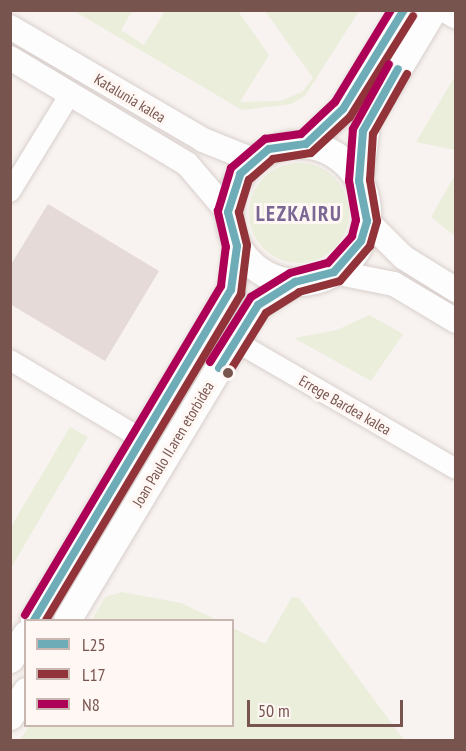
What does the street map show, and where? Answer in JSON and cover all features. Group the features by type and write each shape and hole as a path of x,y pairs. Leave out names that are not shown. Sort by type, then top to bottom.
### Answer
{"main road":[{"path":"306,144 343,109 404,10"},
{"path":"359,180 337,156 306,144 278,147 253,160 231,192 228,212 237,246 252,265 272,277 295,282 334,272 361,241 367,221 359,180 366,122 434,10"},
{"name":"Joan Paulo II.aren etorbidea","path":"35,619 231,290 237,246"},
{"name":"Joan Paulo II.aren etorbidea","path":"69,619 258,305 295,282"},
{"path":"10,716 24,694"}],"street":[{"path":"441,10 456,19"},
{"name":"Katalunia kalea","path":"10,27 202,140 253,160"},
{"name":"Katalunia kalea","path":"10,58 187,164 228,212"},
{"path":"10,192 70,93"},
{"path":"367,221 403,257 456,290"},
{"path":"334,272 394,284 456,321"},
{"name":"Errege Bardea kalea","path":"235,341 456,469"},
{"path":"10,360 142,440"}],"green space":[{"path":"74,11 132,11 121,30 144,45 165,11 238,11 269,55 240,102 280,101 302,92 313,78 265,11 359,11 305,96 291,104 242,110"},
{"path":"455,76 455,150 416,142"},
{"path":"299,163 318,166 335,177 346,194 349,213 346,232 335,249 318,260 299,263 280,260 263,249 252,232 249,213 252,194 263,177 280,166"},
{"path":"455,175 455,236 431,217"},
{"path":"369,315 403,334 371,381 294,338 337,330"},
{"path":"70,427 88,437 11,568 11,527"},
{"path":"122,592 181,603 215,619 93,619 105,597"},
{"path":"292,597 299,598 404,740 20,740 28,727 234,727 234,628 265,644"}],"building":[{"path":"48,204 159,271 105,361 10,304 10,266"}],"transit line":[{"name":"N8","path":"25,615 221,286 226,247 218,211 231,168 265,139 301,134 335,102 391,10"},
{"name":"L25","path":"35,619 231,290 237,246 228,212 240,174 269,149 306,144 343,109 404,10"},
{"name":"L17","path":"47,619 241,294 247,245 239,212 249,180 273,159 311,153 350,117 413,16"},
{"name":"N8","path":"210,362 251,297 290,273 328,263 352,236 356,220 349,181 353,129 389,64"},
{"name":"L25","path":"219,368 258,305 295,282 334,272 361,241 367,221 359,181 363,131 398,69"},
{"name":"L17","path":"228,374 266,313 299,292 340,281 370,246 377,221 370,180 373,134 407,74"}],"district":[{"name":"LEZKAIRU","path":"299,214"}]}
